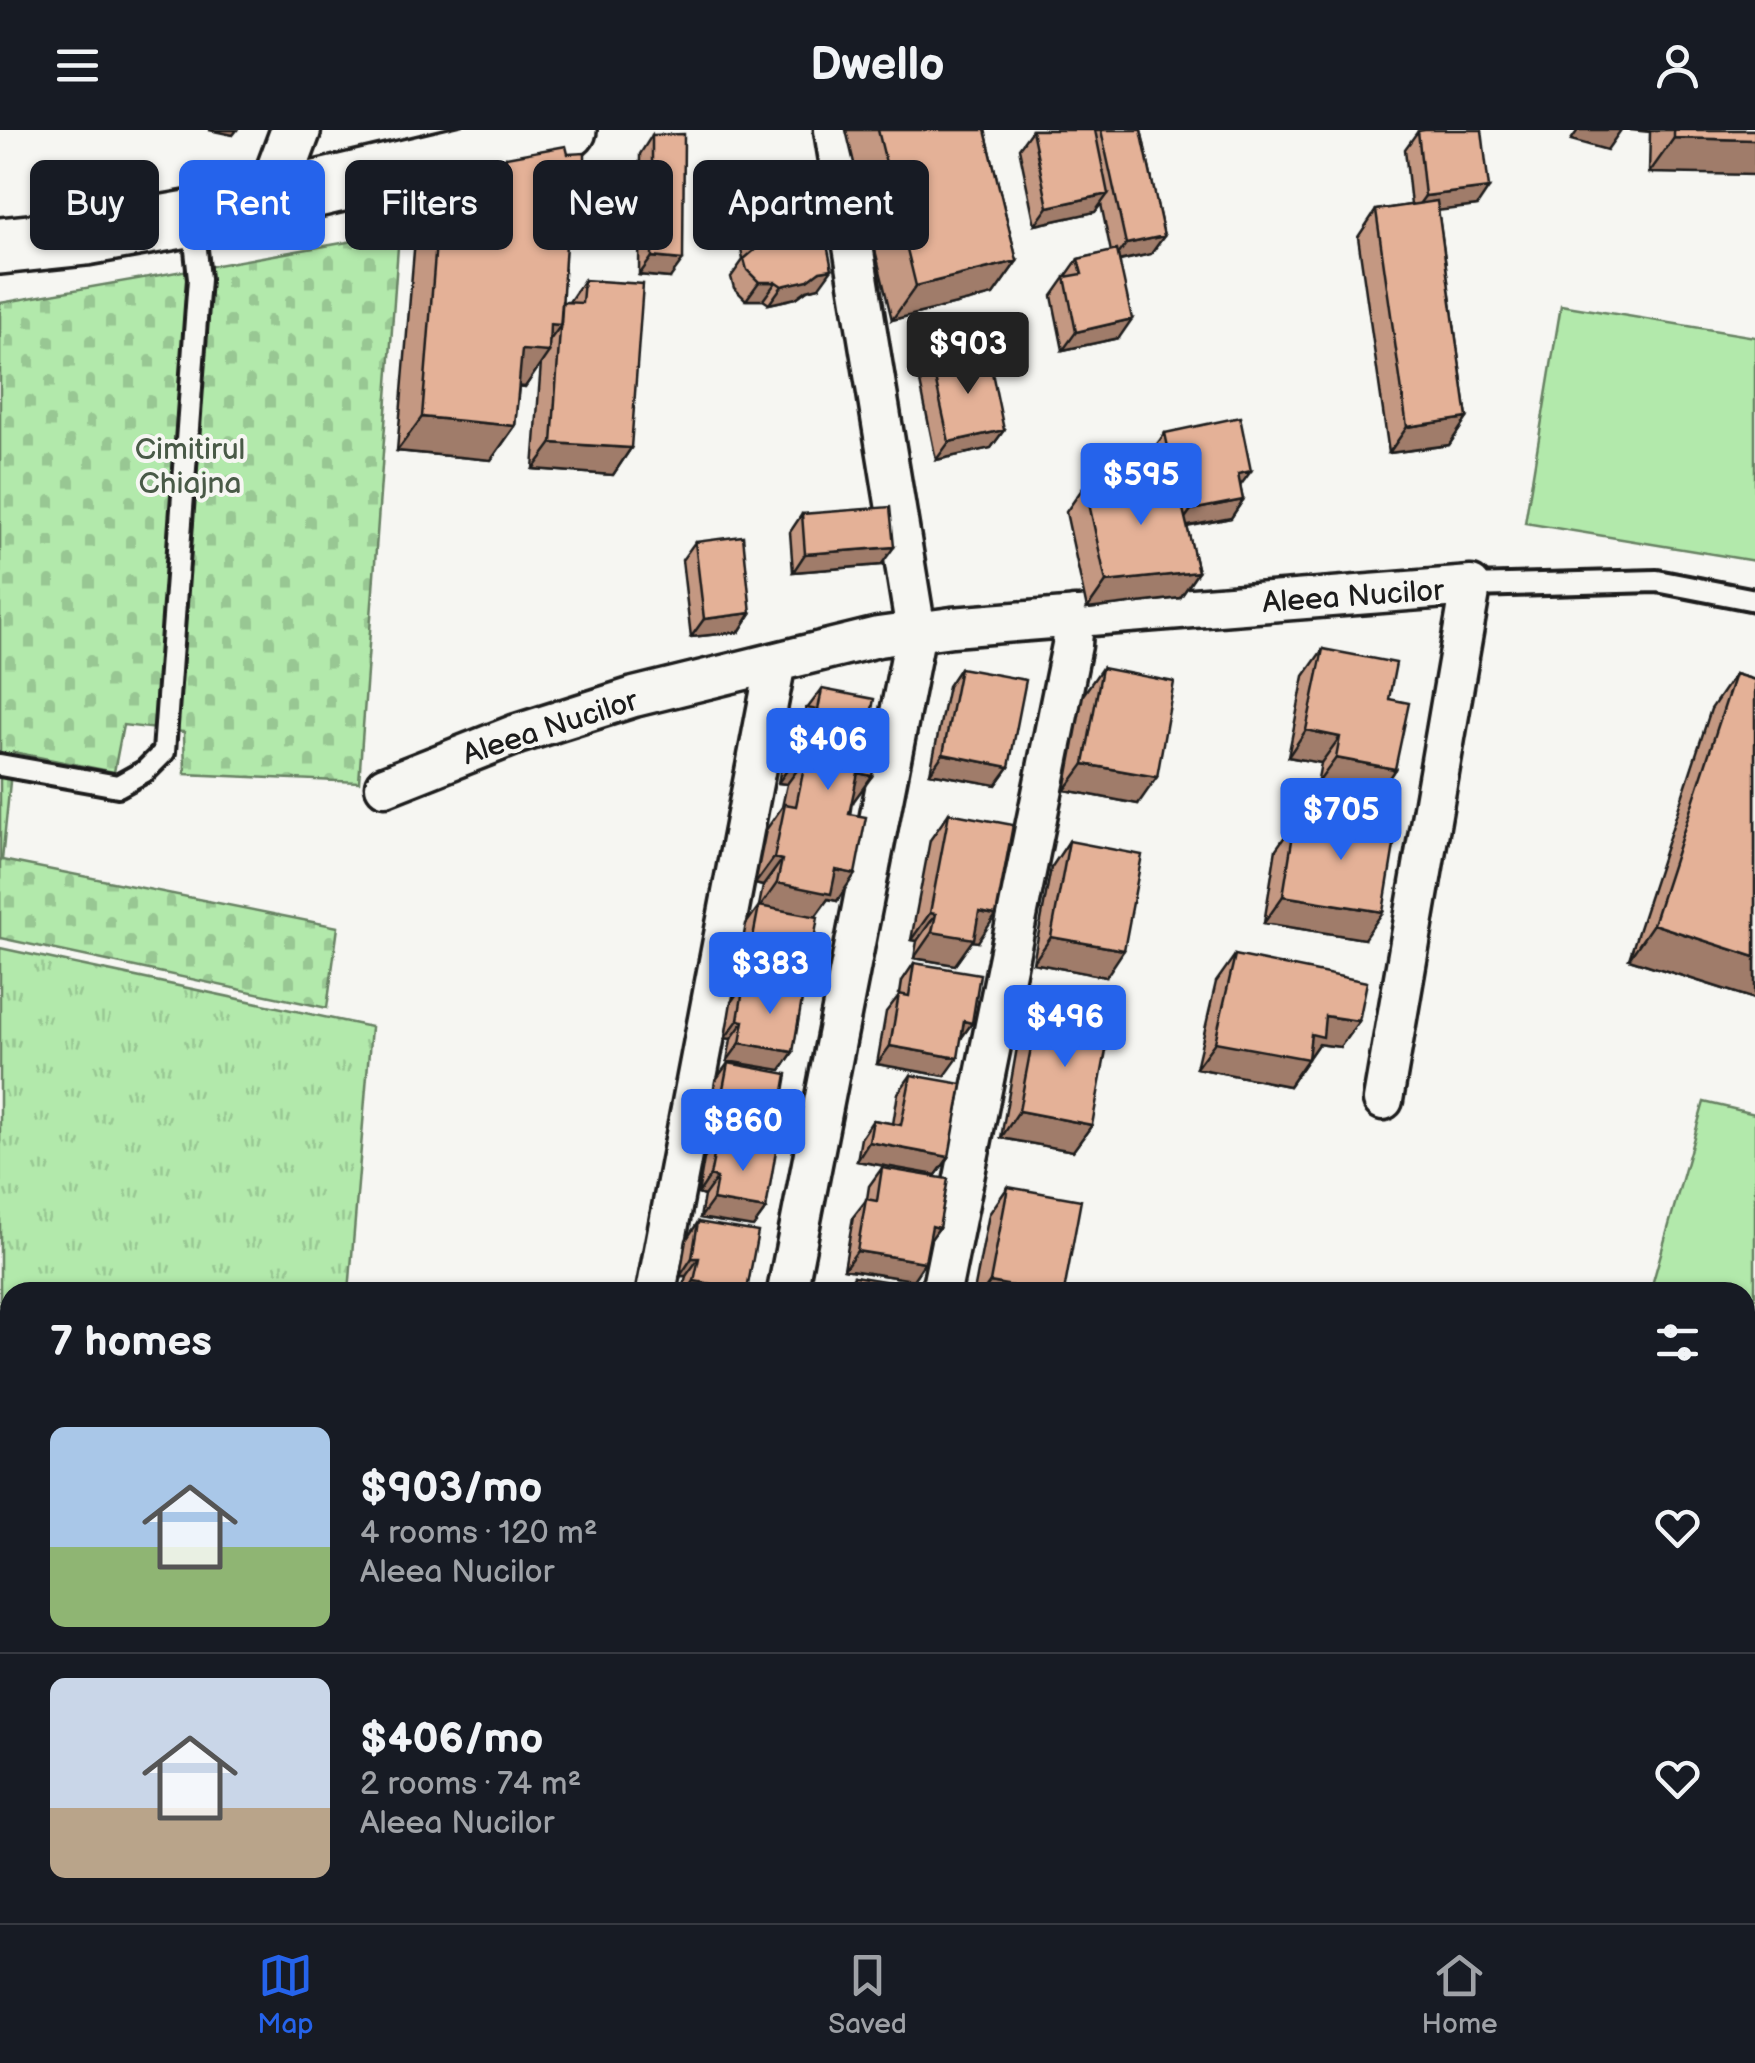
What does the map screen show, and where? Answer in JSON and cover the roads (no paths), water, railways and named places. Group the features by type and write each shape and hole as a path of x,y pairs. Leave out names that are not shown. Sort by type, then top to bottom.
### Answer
{"main road":[{"path":"325,187 568,130"},
{"path":"0,246 86,237 179,220"}],"street":[{"path":"285,160 296,130"},
{"path":"789,1282 916,632 834,130"},
{"name":"Aleea Nucilor","path":"384,786 516,734 634,697 916,632 1471,586 1383,1100"},
{"path":"943,1282 1072,645 1074,617"},
{"path":"658,1282 776,662"}],"lane":[{"path":"0,765 118,786 144,771 164,752 199,280 196,250"},
{"path":"1471,586 1657,581 1755,600"}],"park label":[{"name":"Cimitirul Chiajna","path":"190,466"}]}
